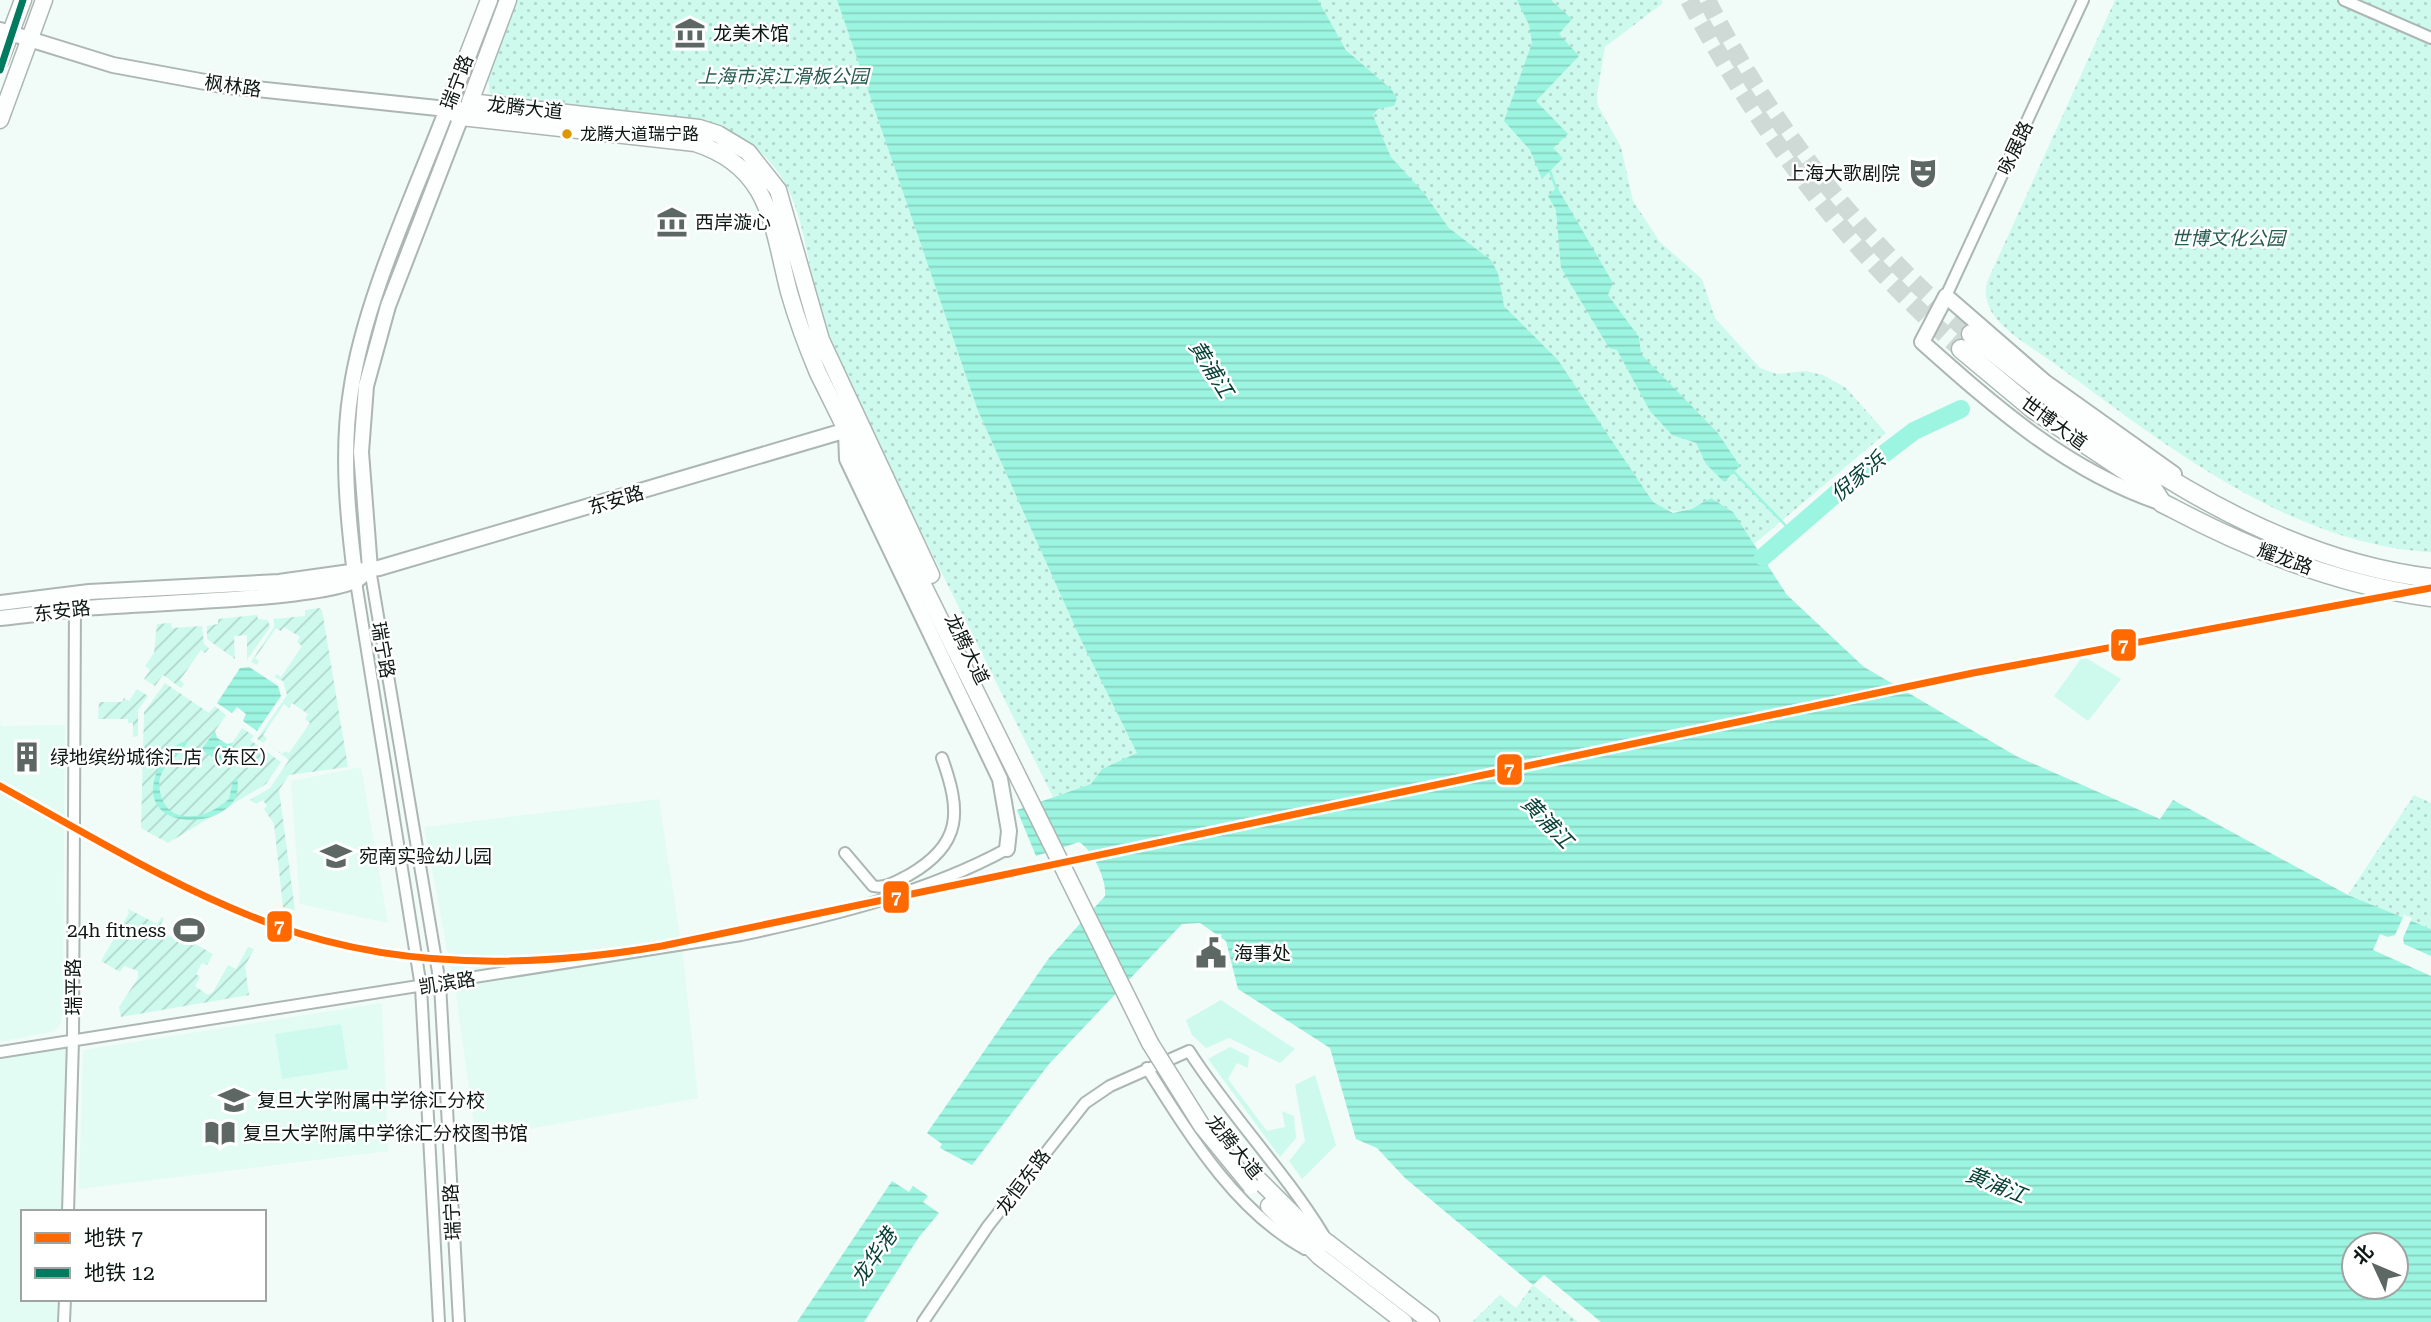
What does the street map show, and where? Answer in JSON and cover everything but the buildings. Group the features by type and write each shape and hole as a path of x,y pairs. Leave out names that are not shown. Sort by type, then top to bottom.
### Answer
{"main road":[{"path":"0,61 5,32 23,0"},
{"path":"0,120 44,0"},
{"name":"瑞宁路","path":"454,113 489,0"},
{"name":"瑞宁路","path":"470,102 508,0"},
{"name":"龙腾大道","path":"470,102 690,126 718,134 748,152 778,190 811,314 854,428"},
{"name":"龙腾大道","path":"454,113 679,140 711,148 737,164 756,184 769,211 796,318 854,428 1150,1043 1202,1126 1255,1183 1325,1251 1404,1322"},
{"name":"世博大道","path":"2158,496 2033,409 1966,341 2162,472"},
{"name":"耀龙路","path":"2162,472 2202,497 2281,536 2349,561 2431,578"},
{"name":"耀龙路","path":"2158,496 2272,555 2343,579 2431,597"},
{"name":"龙腾大道","path":"1325,1251 1431,1322"}],"street":[{"name":"咏展路","path":"1946,296 2082,0"},
{"path":"2344,0 2431,38"},
{"name":"枫林路","path":"5,32 113,65 228,86 454,113"},
{"name":"瑞宁路","path":"439,1322 421,987 355,577 346,451 348,414 357,356 374,301 454,113 470,102"},
{"name":"瑞宁路","path":"454,113 388,306 366,387 361,452 369,569 440,984 459,1322"},
{"path":"2158,496 2128,492 2070,460 1983,396 1922,342 1946,296 2045,382 2155,458 2202,497"},
{"path":"854,428 847,459 1000,779 1009,831 1007,849"},
{"name":"东安路","path":"0,618 75,609 286,594 355,577 369,569 457,547 854,428"},
{"name":"东安路","path":"0,603 75,594 355,577"},
{"name":"瑞平路","path":"68,1210 73,1040 75,594"},
{"path":"845,853 873,886 879,887 912,873 931,858 946,843 954,819 955,795 942,758"},
{"name":"凯滨路","path":"0,1052 741,935 826,917 913,888 1007,849"},
{"name":"龙恒东路","path":"923,1322 988,1226 1076,1112 1101,1091 1189,1051 1226,1107 1289,1181 1325,1251"},
{"path":"1147,1068 1191,1134 1240,1196 1286,1237 1325,1251"},
{"path":"64,1322 65,1301"}],"shaded area":[{"path":"0,720 1,726 65,725 61,1023 54,1031 0,1042"},
{"name":"宛南实验幼儿园","path":"361,767 388,923 300,904 291,781"},
{"path":"659,799 680,937 452,976 424,827"},
{"path":"682,946 698,1098 476,1139 455,987"},
{"name":"复旦大学附属中学徐汇分校","path":"382,1003 388,1151 79,1189 83,1050"},
{"path":"67,1047 62,1210 21,1210 21,1301 59,1301 58,1322 0,1322 0,1059"}],"green space":[{"name":"上海市滨江滑板公园","path":"518,0 837,0 978,411 1082,641 1138,754 1102,769 1091,784 1053,797 833,354 819,314 799,218 790,193 777,170 759,151 734,135 701,121 496,99 490,93 488,79"},
{"path":"1318,0 1661,0 1663,3 1605,47 1597,94 1598,106 1621,147 1633,201 1660,242 1702,279 1715,318 1760,368 1777,374 1805,371 1823,375 1846,388 1886,433 1754,544 1731,514 1711,498 1682,511 1668,510 1653,502 1558,360 1504,306 1491,260 1449,228 1424,193 1391,157 1373,115 1378,109 1394,106 1383,82 1361,65 1336,37"},
{"name":"世博文化公园","path":"2115,0 2431,0 2431,552 2393,548 2336,533 2299,520 2253,497 2195,463 2139,425 2017,337 1992,313 1986,296 1987,282"},
{"path":"305,610 322,610 348,767 289,775 279,790 295,910 283,907 274,824 264,809 267,806 263,800 256,804 250,800 270,788 289,760 267,743 282,754 285,751 289,753 310,723 305,719 308,714 292,703 289,708 284,704 263,735 267,738 264,743 257,739 287,695 283,681 274,677 277,674 281,677 302,646 297,642 300,637 284,627 281,631 276,628 255,658 259,661 257,665 251,662 274,627 274,619 305,616"},
{"path":"257,615 258,619 268,620 270,627 247,660 247,635 234,636 235,659 207,639 207,626 218,624 218,619"},
{"path":"171,623 172,628 202,626 204,644 209,648 205,653 201,650 180,680 184,684 181,688 163,675 155,686 144,679 150,670 145,666 154,653 157,624"},
{"path":"2083,656 2121,679 2088,721 2054,696"},
{"path":"165,683 209,713 215,706 226,715 215,731 217,738 227,744 232,743 242,728 254,736 250,740 281,762 266,784 168,843 141,828 144,712"},
{"path":"137,689 148,696 138,710 138,736 133,737 133,723 128,723 128,719 98,719 99,702 122,702 124,698 129,701"},
{"path":"2414,795 2431,803 2431,929 2348,895"},
{"path":"128,909 157,924 164,918 158,930 171,937 178,926 182,929 179,935 213,954 207,965 202,963 196,974 200,977 195,986 208,995 213,992 228,965 236,969 248,947 254,949 245,966 249,995 121,1017 119,1007 138,978 138,971 124,966 120,972 101,961 129,913"},
{"path":"1221,1000 1295,1049 1280,1063 1229,1038 1206,1048 1192,1035 1186,1020"},
{"path":"341,1024 348,1069 282,1079 275,1034"},
{"path":"1230,1047 1249,1056 1248,1068 1237,1063 1228,1079 1267,1131 1285,1127 1282,1111 1294,1116 1296,1138 1280,1157 1208,1059"},
{"path":"1315,1075 1336,1145 1302,1179 1289,1161 1305,1141 1295,1085"},
{"path":"1533,1285 1578,1322 1472,1322 1500,1295 1516,1308"}],"water":[{"name":"黄浦江","path":"837,0 1318,0 1346,50 1391,89 1397,98 1394,106 1378,109 1373,115 1391,157 1424,193 1449,228 1491,260 1498,273 1504,306 1558,360 1653,502 1673,513 1691,509 1711,498 1733,512 1787,595 1864,667 2016,756 2160,819 2173,800 2348,895 2431,929 2431,1322 1601,1322 1544,1275 1533,1285 1405,1178 1377,1148 1356,1139 1330,1048 1238,989 1226,941 1200,923 1182,924 1049,1064 972,1165 940,1148 942,1144 927,1133 1049,958 1105,896 1101,874 1094,858 1084,846 1079,842 1036,856 1017,810 1091,784 1102,769 1137,753 1082,642 978,411"},
{"path":"1517,0 1551,0 1572,19 1559,34 1579,56 1536,101 1568,134 1553,148 1563,158 1542,179 1530,150 1504,121 1532,43 1529,25"},
{"path":"1557,187 1613,283 1608,295 1639,337 1641,354 1717,432 1740,466 1724,482 1706,464 1696,443 1672,435 1650,411 1617,350 1609,348 1561,268 1556,210 1548,196"},
{"path":"249,667 278,686 281,696 257,731 243,721 246,714 237,707 232,713 217,703 240,668"},
{"path":"215,731 217,738 227,744 233,743 220,761 201,750"},
{"path":"188,740 163,771 160,789 163,801 171,811 180,815 197,816 214,810 229,799 233,780 237,778 236,796 226,809 210,817 191,820 173,817 159,808 153,792 158,769 164,759 170,751"},
{"name":"龙华港","path":"892,1181 909,1192 913,1186 928,1196 923,1202 939,1213 919,1237 864,1322 797,1322"}],"pier":[{"path":"2404,915 2412,918 2403,938 2404,944 2431,956 2431,976 2373,950 2380,934 2388,937 2395,935"}],"waterway":[{"path":"1550,171 1557,191"},
{"name":"倪家浜","path":"1763,557 1868,466 1914,431 1961,409"},
{"path":"1733,471 1791,531"}],"tunnel":[{"path":"1689,0 1745,96 1809,187 1881,271 1961,349"},
{"path":"1707,0 1760,93 1823,180 1857,222 1894,261 1971,334"}],"metro line":[{"name":"12","path":"0,70 23,0"},
{"name":"7","path":"0,786 134,861 203,895 274,925 321,940 369,950 466,961 565,958 662,946 1973,673 2431,588"}],"place":[{"name":"龙美术馆","path":"690,33"},
{"name":"龙腾大道瑞宁路","path":"567,134"},
{"name":"上海大歌剧院","path":"1923,173"},
{"name":"西岸漩心","path":"672,222"},
{"name":"绿地缤纷城徐汇店（东区）","path":"27,757"},
{"name":"宛南实验幼儿园","path":"336,856"},
{"name":"24h fitness","path":"189,930"},
{"name":"海事处","path":"1211,953"},
{"name":"复旦大学附属中学徐汇分校","path":"234,1100"},
{"name":"复旦大学附属中学徐汇分校图书馆","path":"220,1133"}]}
